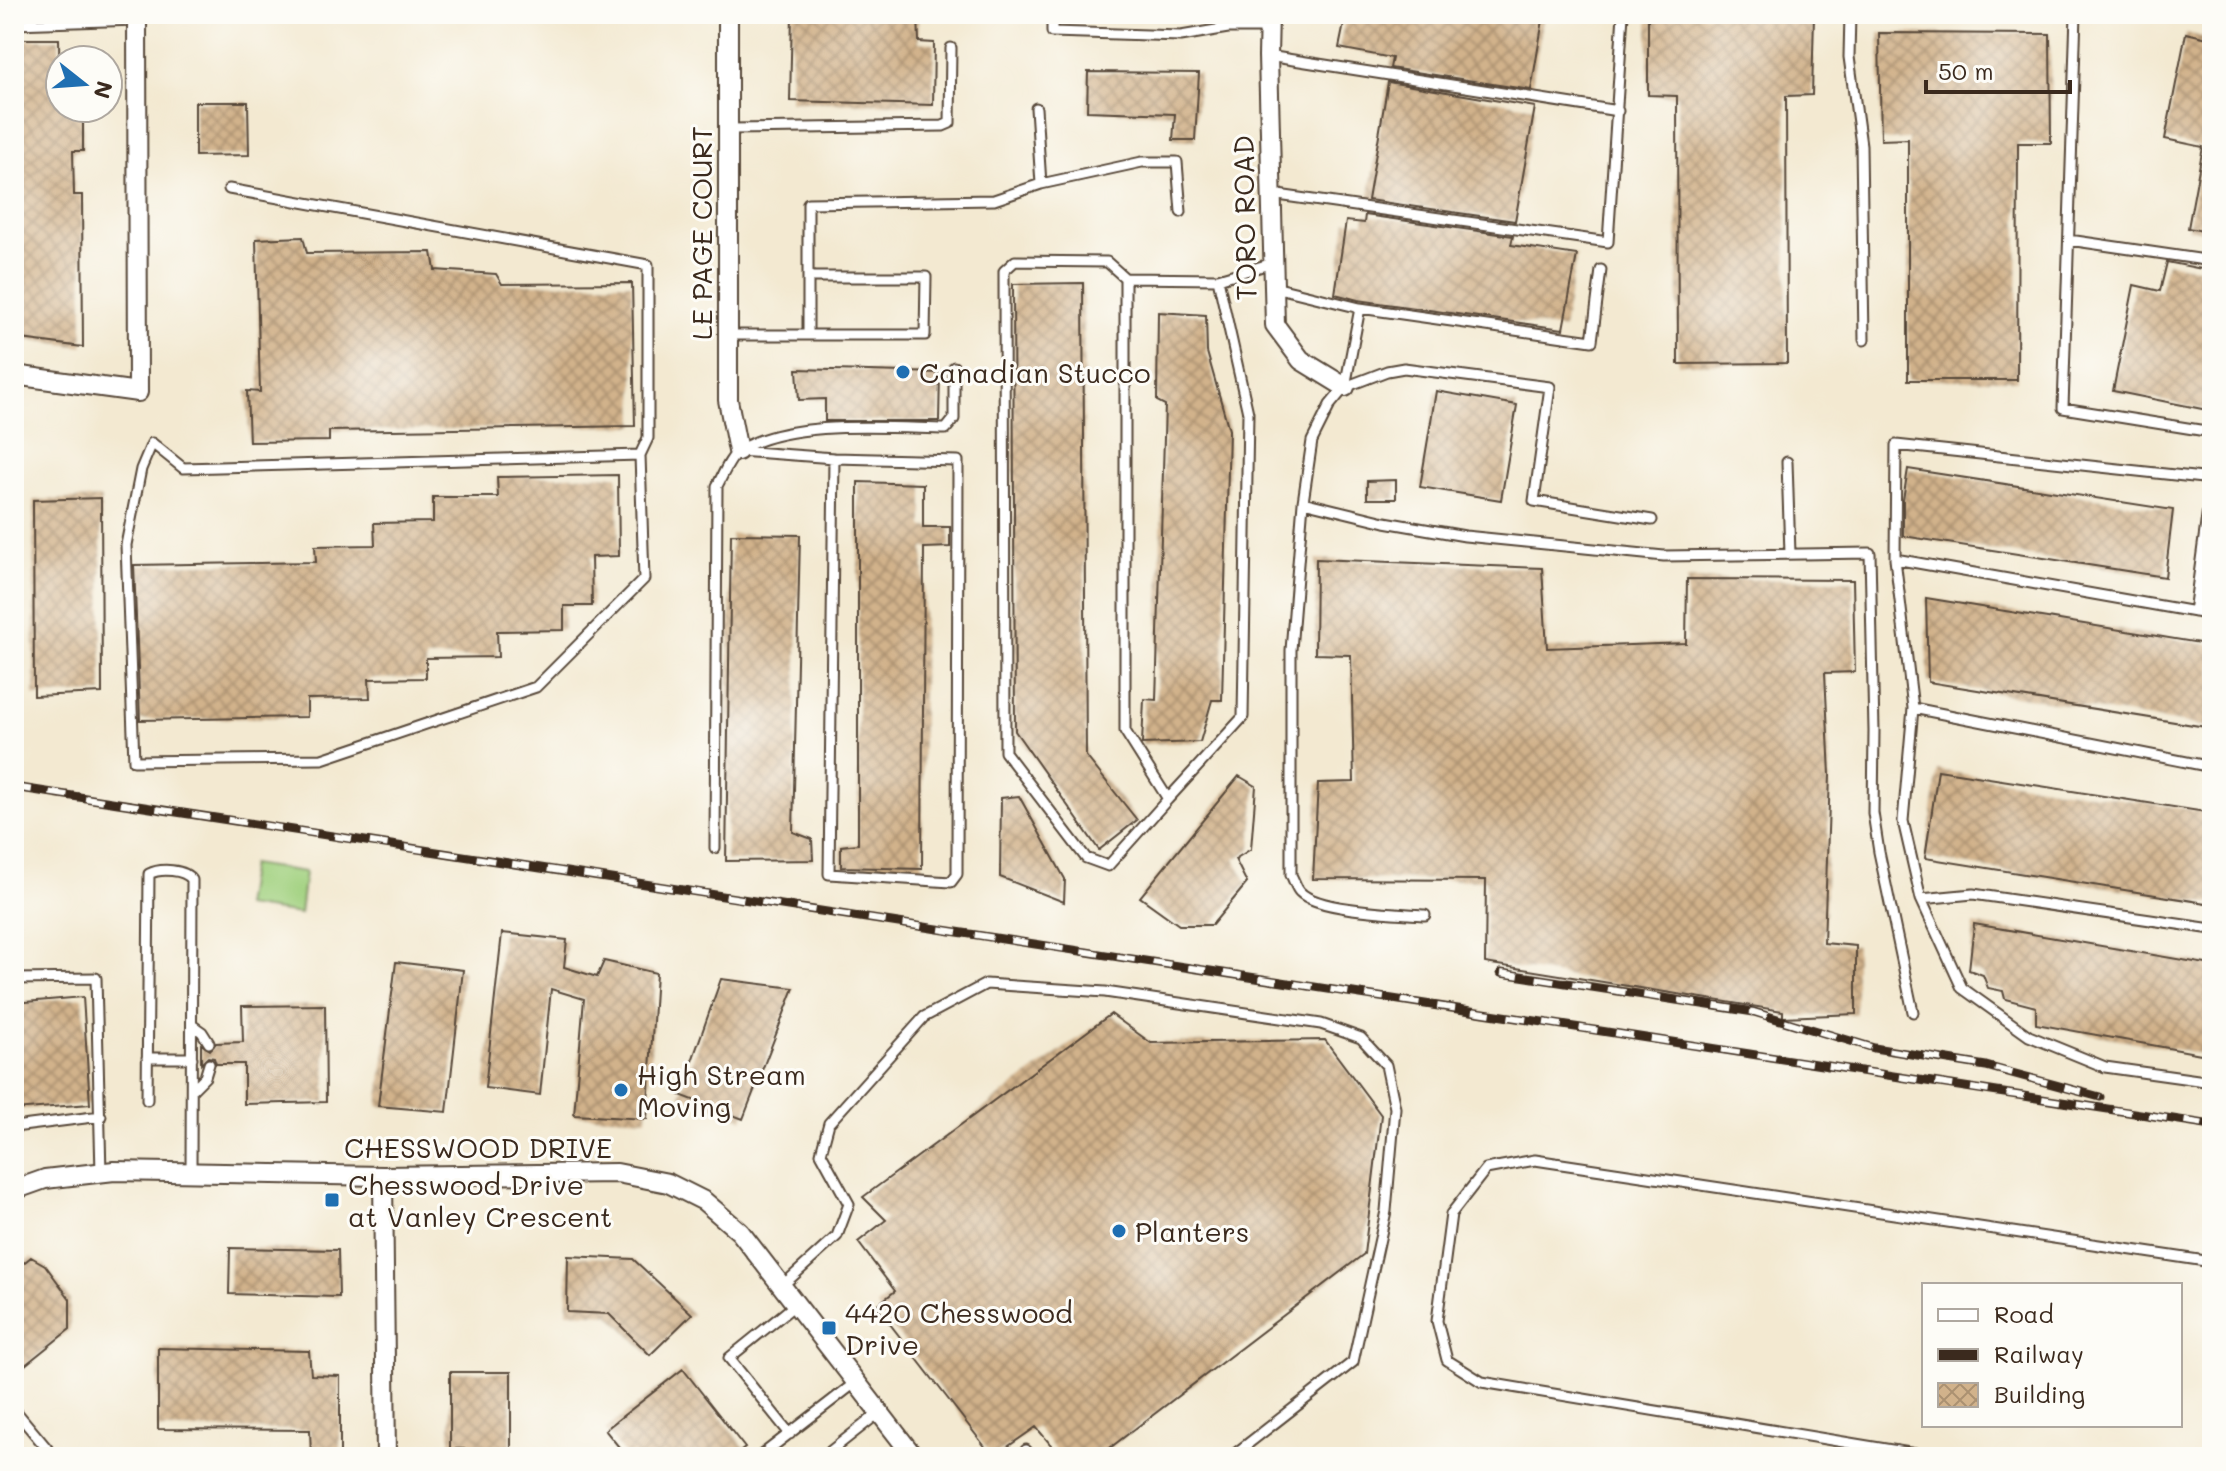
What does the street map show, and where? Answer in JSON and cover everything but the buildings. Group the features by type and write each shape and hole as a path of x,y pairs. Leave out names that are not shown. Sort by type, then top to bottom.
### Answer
{"street":[{"name":"LE PAGE COURT","path":"728,14 728,400 738,451"},
{"path":"14,375 138,392 137,17"},
{"name":"TORO ROAD","path":"1269,21 1275,325 1301,360 1345,387"},
{"name":"CHESSWOOD DRIVE","path":"14,1190 45,1179 101,1173 383,1176 617,1173 668,1183 704,1201 740,1232 914,1457"},
{"path":"383,1176 386,1457"}],"lane":[{"path":"1052,14 1052,32 1181,36 1269,21"},
{"path":"1228,14 1228,28"},
{"path":"1271,194 1608,242 1623,14"},
{"path":"1850,14 1849,57 1861,145 1864,340"},
{"path":"2076,14 2063,408 2212,432"},
{"path":"14,24 137,17"},
{"path":"729,129 943,126 950,123 951,48"},
{"path":"1268,56 1618,111"},
{"path":"1036,108 1041,184"},
{"path":"808,335 808,203 994,200 1041,184 1142,162 1177,162 1181,212"},
{"path":"229,189 648,265 648,438 640,455 644,579 536,687 322,759 134,761 126,545 141,469 152,443 183,468 640,455"},
{"path":"2069,240 2212,261"},
{"path":"1218,279 1248,413 1243,717 1108,866 1086,858 1005,752 1004,271 1015,261 1107,262 1125,278 1218,279 1273,263"},
{"path":"1274,287 1360,308 1592,341 1601,270"},
{"path":"729,335 925,335 926,277 808,277"},
{"path":"1125,278 1125,731 1168,799"},
{"path":"1360,308 1345,387 1330,405 1312,441 1303,502 1291,650 1291,875 1300,892 1317,902 1369,911 1425,915"},
{"path":"715,848 717,486 738,451 775,436 844,427 946,429 954,419 954,367"},
{"path":"1345,387 1404,368 1550,387 1534,501 1652,520"},
{"path":"2212,479 1896,445 1895,559 1913,708 1903,821 1921,899 1962,988 2029,1036 2105,1067 2212,1082"},
{"path":"738,451 834,458 958,461 957,874 951,882 829,874 834,458"},
{"path":"1787,462 1790,554"},
{"path":"2194,612 2209,501 2212,501"},
{"path":"1303,502 1385,522 1529,544 1664,556 1870,553 1873,813 1881,866 1913,1012"},
{"path":"1895,559 2212,615"},
{"path":"1913,708 2212,767"},
{"path":"147,1100 149,874 154,871 183,872 192,880 191,1173"},
{"path":"1921,899 1973,894 2212,929"},
{"path":"14,979 96,978 101,1173"},
{"path":"782,1286 837,1236 849,1204 821,1153 829,1123 924,1017 986,984 1120,994 1321,1024 1361,1038 1386,1065 1395,1108 1386,1211 1353,1362 1231,1457"},
{"path":"192,1025 202,1032 209,1043"},
{"path":"147,1058 192,1058"},
{"path":"193,1089 205,1077 209,1064"},
{"path":"14,1127 101,1116"},
{"path":"1934,1457 1482,1382 1447,1360 1437,1321 1451,1214 1486,1169 1535,1160 2212,1262"},
{"path":"790,1434 729,1358 796,1304"},
{"path":"759,1457 856,1382"},
{"path":"14,1409 54,1457"},
{"path":"823,1457 880,1412"}],"green space":[{"path":"251,864 305,872 300,914 244,906"}],"railway":[{"path":"14,787 2212,1125"},
{"path":"1501,973 1754,1012 1874,1048 1986,1066 2100,1097"}],"place":[{"name":"Canadian Stucco","path":"903,372"},
{"name":"High Stream Moving","path":"621,1090"},
{"name":"Chesswood Drive at Vanley Crescent","path":"332,1200"},
{"name":"Planters","path":"1119,1231"},
{"name":"4420 Chesswood Drive","path":"829,1328"}]}
